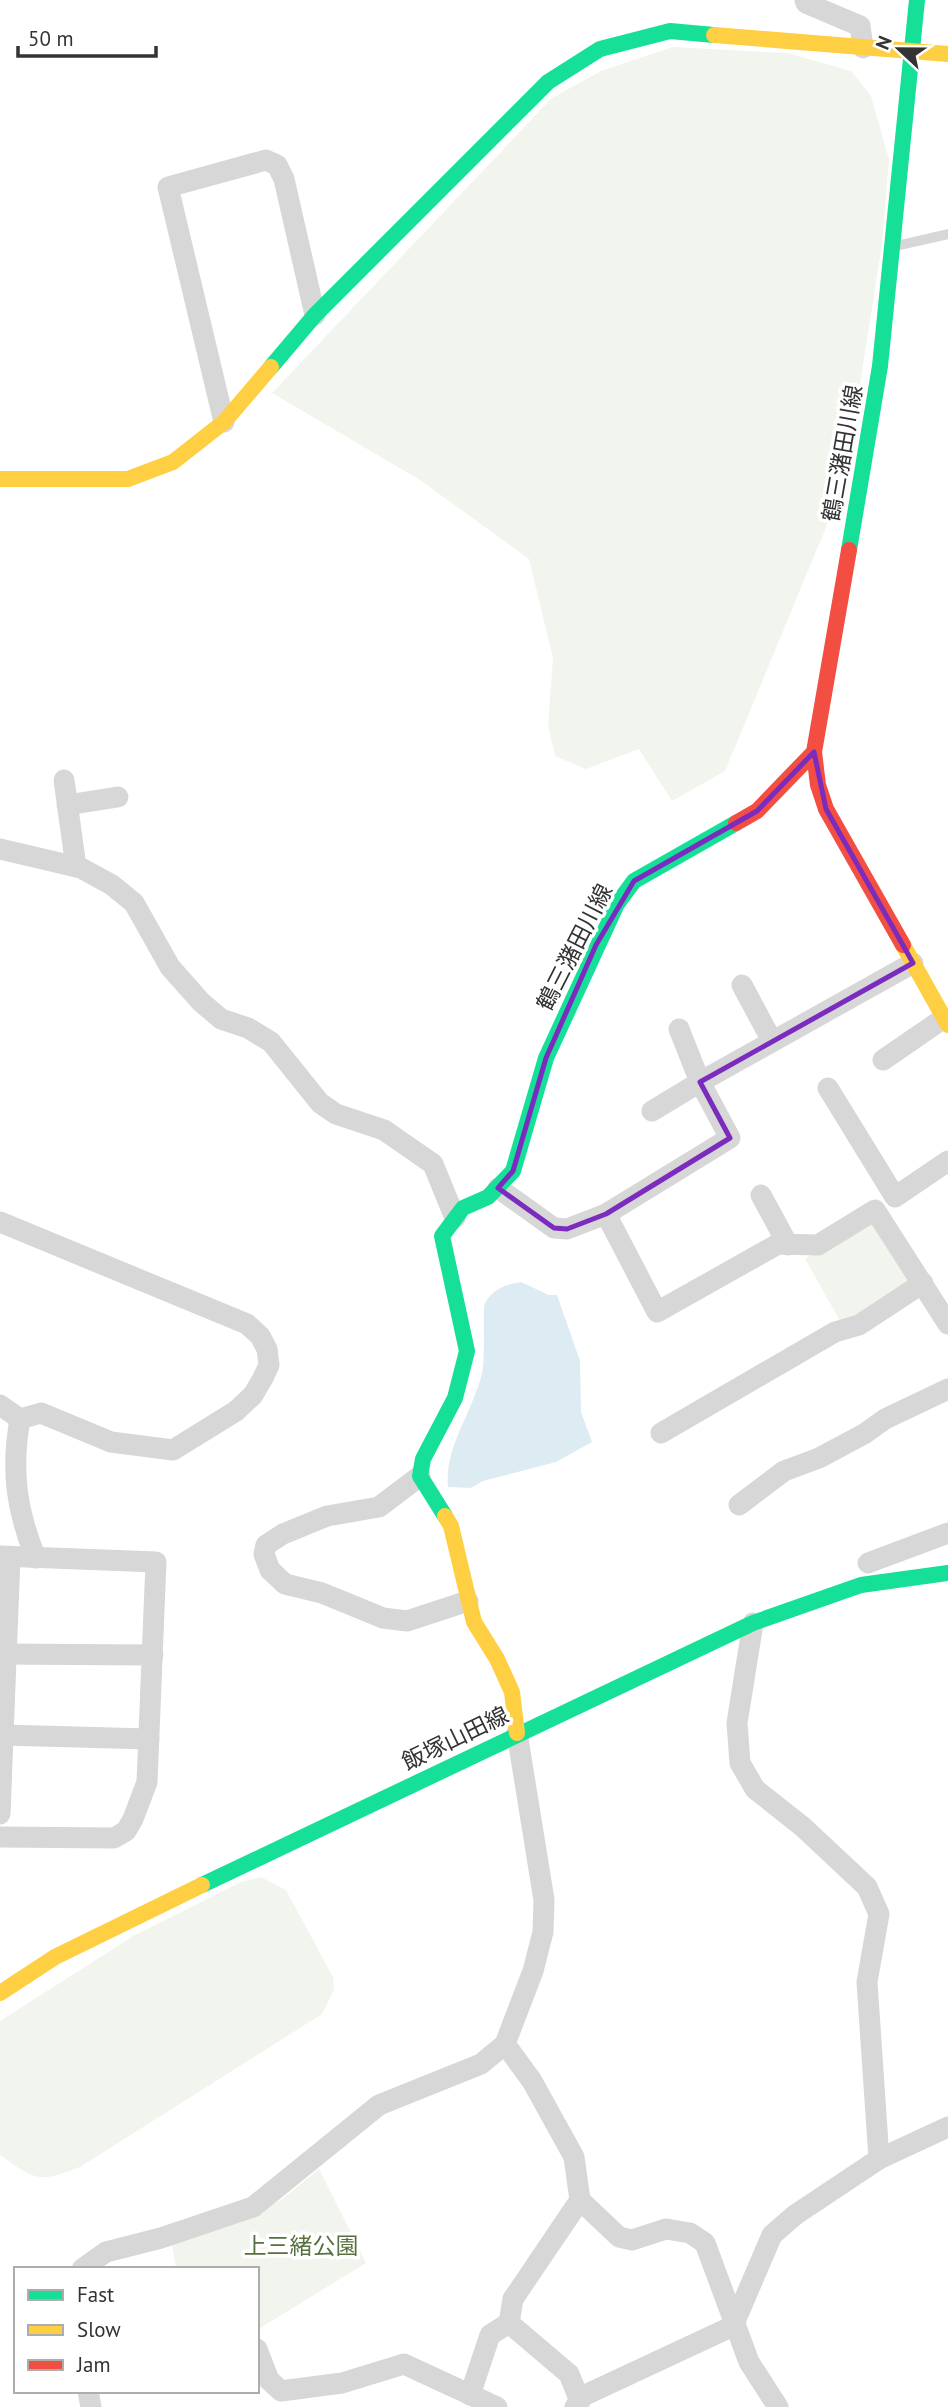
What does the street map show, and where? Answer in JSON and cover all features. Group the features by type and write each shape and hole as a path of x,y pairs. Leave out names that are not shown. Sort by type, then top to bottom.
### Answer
{"main road":[{"name":"鶴三潴田川線","path":"454,1218 463,1209 498,1188 513,1171 546,1058 617,904 634,881 757,811 814,752 880,366 917,0"},
{"path":"0,479 128,479 173,462 224,422 315,315 548,82 600,50 670,31 948,54"},
{"path":"814,752 818,785 826,809 946,1022"},
{"path":"454,1218 442,1236 467,1351 455,1398 423,1459 420,1476 451,1526 474,1622 497,1659 512,1692 517,1733"},
{"name":"飯塚山田線","path":"0,1993 67,1951 517,1733 753,1623 861,1586 948,1573"}],"street":[{"path":"805,0 806,3 860,26 863,48"},
{"path":"224,422 168,187 266,160 277,165 284,179 315,315"},
{"path":"64,780 76,867"},
{"path":"67,805 118,797"},
{"path":"0,849 76,867 112,885 134,903 170,967 201,1002 221,1019 247,1028 271,1042 320,1103 337,1114 384,1130 433,1164 454,1218"},
{"path":"652,1111 913,963"},
{"path":"742,985 772,1041"},
{"path":"883,1060 946,1022"},
{"path":"498,1188 554,1228 567,1229 606,1214 730,1138 700,1082 679,1030"},
{"path":"828,1088 895,1197 948,1161"},
{"path":"761,1195 788,1245"},
{"path":"606,1214 657,1312 778,1244 818,1245 875,1210 948,1324"},
{"path":"0,1222 247,1324 260,1336 267,1349 269,1365 253,1395 236,1411 173,1450 111,1441 41,1413 20,1419"},
{"path":"661,1433 835,1332 859,1325 923,1283"},
{"path":"739,1505 784,1471 819,1458 864,1434 885,1419 948,1389"},
{"path":"0,1405 20,1419"},
{"path":"20,1419 14,1478 18,1507 36,1558"},
{"path":"420,1476 379,1507 327,1516 283,1534 266,1545 264,1555 270,1570 285,1584 321,1593 383,1618 407,1621 468,1601"},
{"path":"868,1563 948,1533"},
{"path":"0,1814 5,1557 156,1562 147,1782 142,1803 126,1831 114,1838 0,1837"},
{"path":"753,1623 737,1723 740,1763 755,1790 803,1827 867,1887 879,1914 867,1982 879,2159"},
{"path":"3,1654 153,1655"},
{"path":"85,2267 106,2252 161,2238 253,2207 379,2105 481,2064 505,2044 533,1971 543,1932 544,1900 517,1733"},
{"path":"2,1742 149,1740"},
{"path":"505,2044 532,2081 574,2157 580,2200 619,2237 632,2240 666,2229 690,2233 705,2243 733,2326 749,2362 778,2407"},
{"path":"578,2404 583,2396 733,2326 772,2235 795,2215 879,2159 948,2127"},
{"path":"470,2395 490,2335 509,2323 513,2299 580,2200"},
{"path":"509,2323 569,2374 578,2404"},
{"path":"259,2354 269,2380 281,2391 342,2383 404,2364 416,2367 497,2407"}],"lane":[{"path":"894,246 948,234"}],"highlighted area":[{"path":"814,752 826,809 913,963 700,1082 730,1138 606,1214 567,1229 554,1228 498,1188 513,1171 546,1058 596,945 634,881 757,811"}],"green space":[{"path":"673,47 787,53 851,71 871,96 889,160 882,244 854,423 832,513 725,771 672,801 639,749 586,769 555,756 548,725 553,658 529,559 420,480 272,393 552,98 601,71"},
{"path":"874,1216 915,1282 842,1324 805,1259"},
{"path":"261,1877 286,1890 333,1977 334,1990 322,2014 80,2167 55,2176 38,2177 0,2155 0,2021 135,1935 241,1882"},
{"name":"上三緒公園","path":"319,2169 366,2263 259,2329 259,2267 176,2267 172,2244 252,2215 281,2200"}],"shaded area":[{"path":"521,1282 549,1295 557,1295 580,1361 581,1412 592,1442 556,1462 483,1481 471,1488 448,1487 450,1458 482,1373 485,1303 500,1288"}],"traffic: fast":[{"path":"849,550 880,366 917,0"},
{"path":"271,367 315,315 548,82 600,49 670,31 714,35"},
{"path":"445,1516 420,1476 423,1459 455,1398 467,1351 442,1236 463,1208 488,1197 513,1171 546,1058 617,904 634,881 736,823"},
{"path":"202,1885 753,1623 861,1585 948,1573"}],"traffic: slow":[{"path":"714,35 948,54"},
{"path":"0,479 128,479 173,462 224,422 271,367"},
{"path":"903,945 948,1025"},
{"path":"445,1516 451,1526 474,1622 497,1659 512,1692 517,1733"},
{"path":"0,1993 55,1957 202,1885"}],"traffic: jam":[{"path":"736,823 757,811 814,752 849,550"},
{"path":"814,752 818,785 826,809 903,945"}]}
